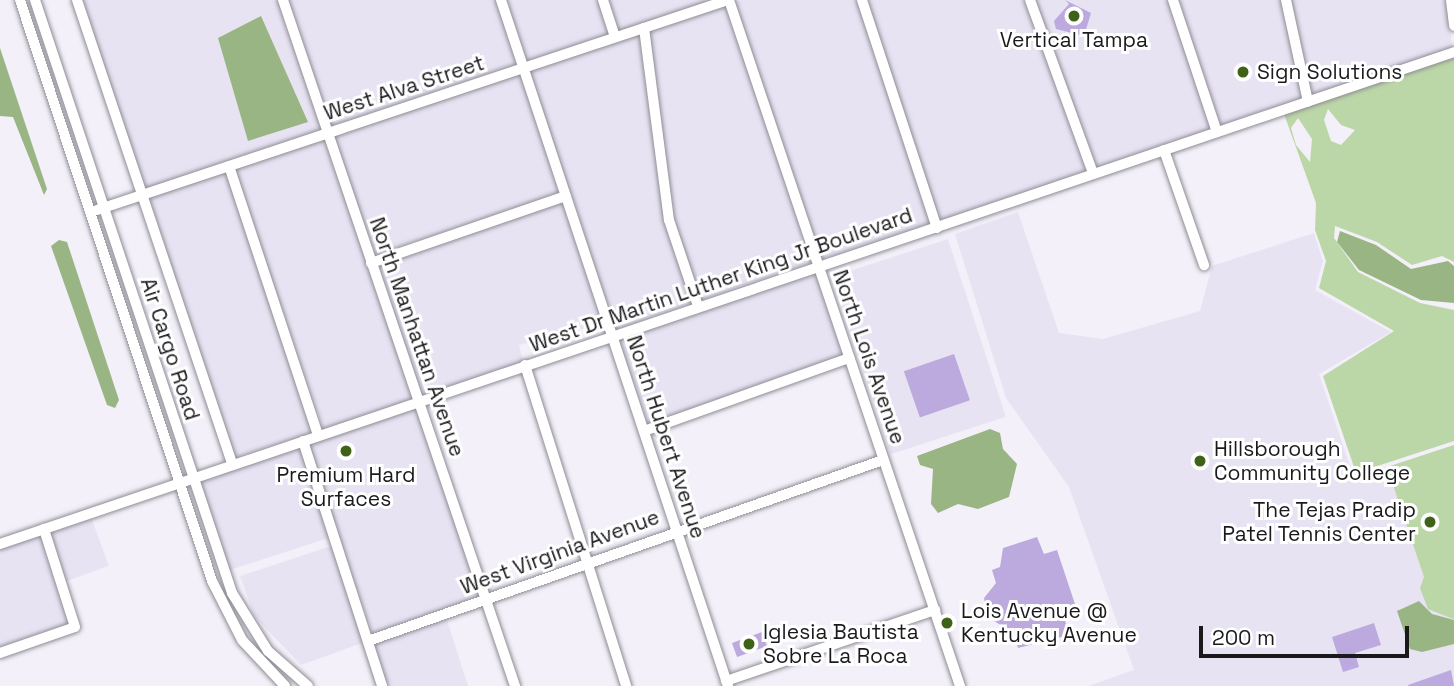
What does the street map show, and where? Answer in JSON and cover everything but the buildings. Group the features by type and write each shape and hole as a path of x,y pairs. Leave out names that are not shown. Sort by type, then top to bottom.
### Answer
{"street":[{"name":"Air Cargo Road","path":"20,0 222,605 249,649 285,686"},
{"name":"Air Cargo Road","path":"35,0 238,607 268,651 308,686"},
{"path":"77,0 233,465"},
{"name":"North Manhattan Avenue","path":"284,0 327,134 516,686"},
{"name":"North Hubert Avenue","path":"501,0 727,683"},
{"path":"603,0 615,37"},
{"name":"West Alva Street","path":"91,212 728,0"},
{"name":"North Lois Avenue","path":"728,0 960,686"},
{"path":"862,0 937,228"},
{"path":"1030,0 1093,173"},
{"path":"1173,0 1217,132"},
{"path":"1286,0 1308,102"},
{"path":"1451,0 1454,26"},
{"path":"643,28 669,220 698,306"},
{"name":"West Dr Martin Luther King Jr Boulevard","path":"0,544 817,265 937,228 1454,52"},
{"path":"1164,150 1204,265"},
{"path":"229,166 318,435"},
{"path":"371,263 566,196"},
{"path":"644,431 849,358"},
{"path":"525,365 626,686"},
{"path":"303,440 383,686"},
{"name":"West Virginia Avenue","path":"368,641 883,460"},
{"path":"0,653 75,627 44,529"},
{"path":"727,683 935,610"}],"shaded area":[{"path":"81,0 280,0 322,131 143,190"},
{"path":"287,0 497,0 519,66 329,129"},
{"path":"505,0 599,0 611,34 526,64"},
{"path":"606,0 715,0 617,32"},
{"path":"858,0 932,225 819,260 733,2"},
{"path":"866,0 1027,0 1088,171 939,223"},
{"path":"1034,0 1169,0 1212,129 1095,168"},
{"path":"1177,0 1282,0 1304,99 1219,127"},
{"path":"1289,0 1448,0 1452,48 1311,96"},
{"path":"726,5 812,263 700,301 673,220 648,31"},
{"path":"261,16 308,122 248,141 218,38"},
{"path":"641,33 666,221 693,303 616,330 528,71"},
{"path":"0,48 47,189 44,195 13,117 0,116"},
{"path":"1454,56 1454,262 1442,256 1412,265 1377,242 1335,226 1334,238 1358,272 1420,303 1454,310 1454,441 1356,473 1323,376 1394,331 1319,288 1326,261 1315,230 1316,203 1284,114","holes":["1328,109 1341,125 1355,130 1341,145 1331,141 1324,120","1298,118 1312,139 1310,162 1296,145 1291,128"]},
{"path":"521,74 560,194 370,256 331,136"},
{"path":"324,139 414,399 324,430 234,170"},
{"path":"227,171 312,433 231,459 146,197"},
{"path":"564,201 605,323 519,345 523,362 421,397 376,266"},
{"name":"Hillsborough Community College","path":"1018,212 1059,333 1103,339 1200,311 1212,266 1314,233 1323,261 1315,290 1391,332 1319,374 1354,478 1454,445 1454,686 1088,686 1134,670 1069,487 1006,398 955,234"},
{"path":"1340,231 1376,245 1411,269 1448,261 1454,266 1454,303 1421,300 1359,270 1337,242"},
{"path":"948,239 1006,417 891,454 833,276"},
{"path":"59,240 67,242 119,400 115,408 107,405 51,246"},
{"path":"815,270 845,356 648,424 618,338"},
{"path":"417,407 482,596 372,634 307,445"},
{"path":"990,429 1000,433 1003,449 1017,464 1009,497 978,509 958,504 938,513 931,504 933,469 920,465 917,456"},
{"name":"The Tejas Pradip Patel Tennis Center","path":"1454,445 1453,619 1428,609 1420,588 1424,577 1387,467"},
{"path":"301,446 331,537 230,570 200,479"},
{"path":"91,517 109,566 66,582 48,533"},
{"path":"41,534 70,624 0,648 0,548"},
{"path":"334,545 365,642 301,665 254,616 240,576"},
{"path":"1419,601 1432,614 1454,620 1454,644 1422,652 1410,649 1397,611"},
{"path":"446,617 468,686 387,686 373,644"}],"place":[{"name":"Vertical Tampa","path":"1074,16"},
{"name":"Sign Solutions","path":"1243,72"},
{"name":"Premium Hard Surfaces","path":"346,451"},
{"name":"Hillsborough Community College","path":"1200,461"},
{"name":"The Tejas Pradip Patel Tennis Center","path":"1430,522"},
{"name":"Lois Avenue @ Kentucky Avenue","path":"947,623"},
{"name":"Iglesia Bautista Sobre La Roca","path":"749,644"}]}
